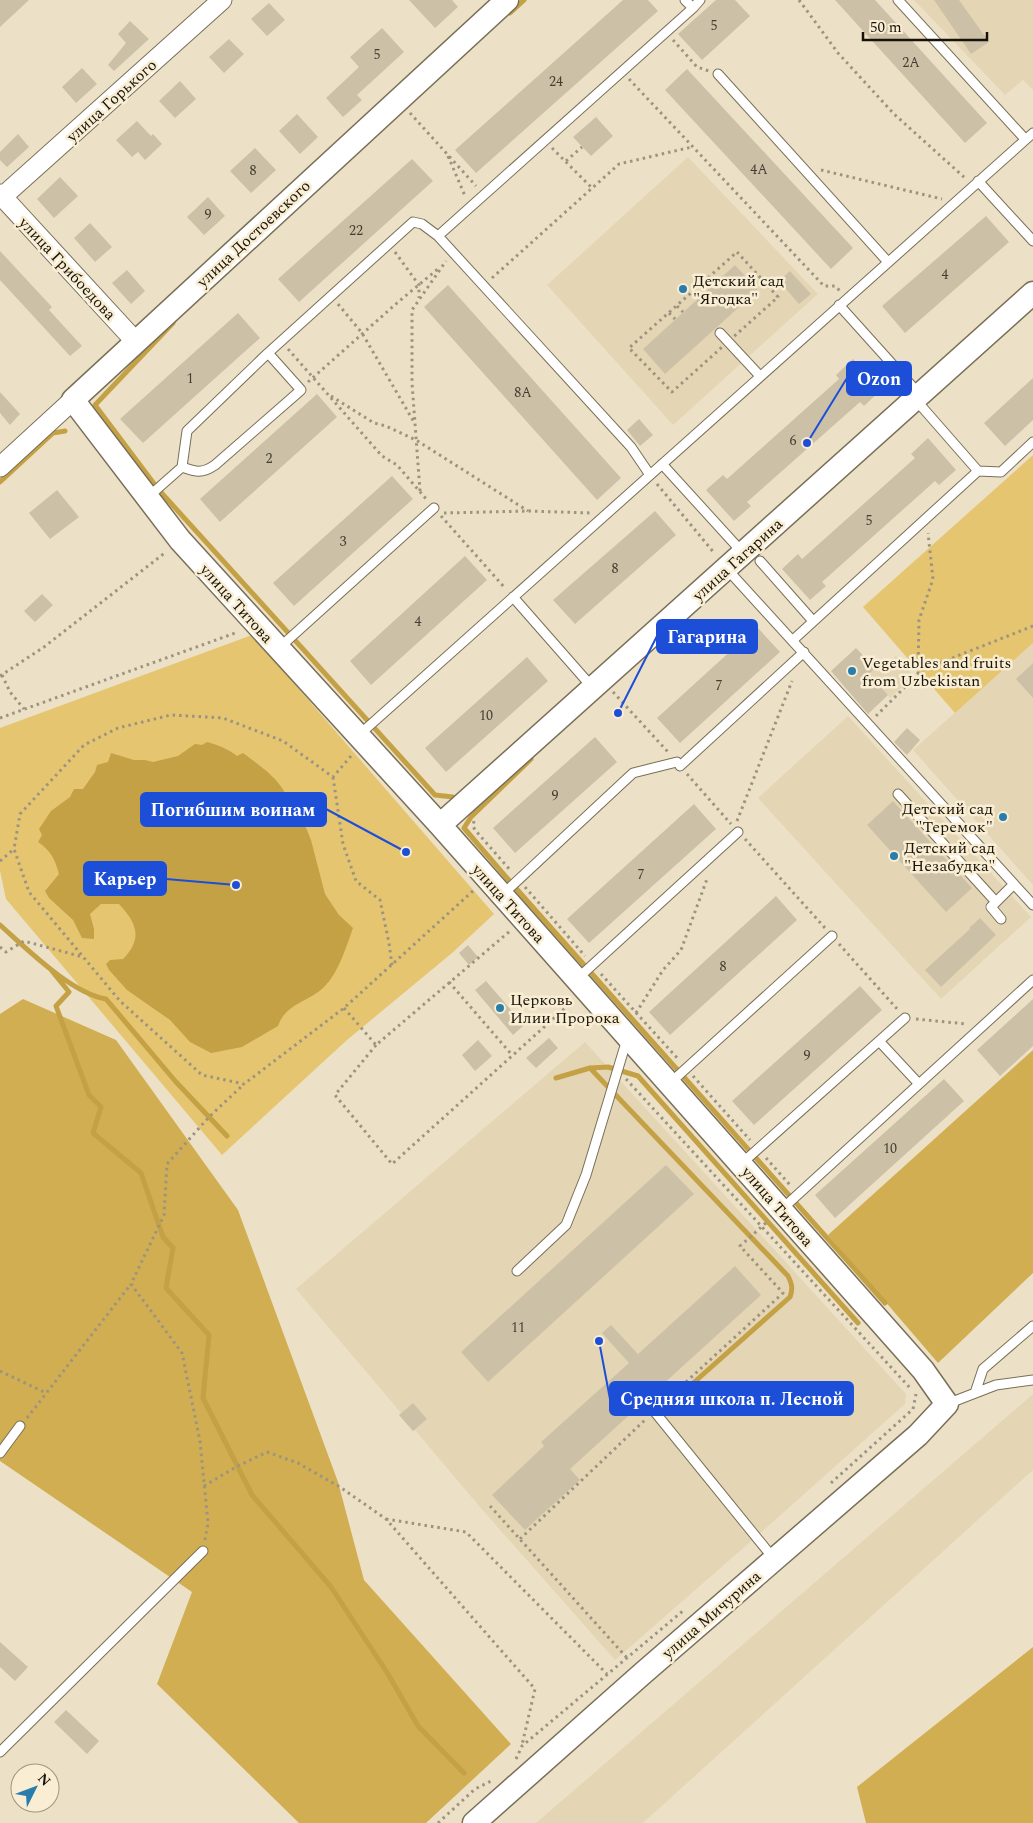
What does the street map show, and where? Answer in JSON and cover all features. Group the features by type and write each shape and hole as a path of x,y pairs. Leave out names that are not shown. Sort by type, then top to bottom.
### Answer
{"street":[{"name":"улица Горького","path":"1,196 222,0"},
{"name":"улица Достоевского","path":"0,467 508,0"},
{"name":"улица Грибоедова","path":"1,196 136,342"},
{"name":"улица Гагарина","path":"440,825 605,692 726,568 752,557 917,397 1033,293"},
{"name":"улица Титова","path":"73,400 180,540 279,648 356,744 440,825 510,887 627,1036 741,1164 773,1217 923,1370 947,1404"},
{"name":"улица Мичурина","path":"474,1823 642,1674 918,1436 947,1404"}],"lane":[{"path":"685,0 693,8"},
{"path":"438,236 700,0"},
{"path":"898,0 1025,140"},
{"path":"718,74 888,262"},
{"path":"356,744 513,597 839,304 1033,133"},
{"path":"976,184 1033,241"},
{"path":"147,498 182,467 187,431 268,353 413,222 422,224 438,236 631,447 650,475"},
{"path":"839,304 978,471"},
{"path":"720,334 760,376"},
{"path":"182,467 206,472 301,390 268,353"},
{"path":"793,640 978,471 1001,472 1033,442"},
{"path":"662,464 814,621"},
{"path":"279,648 434,508"},
{"path":"726,568 1033,905"},
{"path":"513,597 605,692"},
{"path":"510,887 633,773 678,764 804,652"},
{"path":"898,794 996,902"},
{"path":"582,981 738,832"},
{"path":"1001,919 991,907 1014,884"},
{"path":"669,1084 832,936"},
{"path":"773,1217 1033,980"},
{"path":"741,1164 905,1018"},
{"path":"517,1271 566,1225 586,1175 627,1036"},
{"path":"879,1041 919,1084"},
{"path":"975,1393 983,1369 1033,1326"},
{"path":"947,1404 996,1384 1033,1380"},
{"path":"654,1411 774,1560"},
{"path":"0,1453 20,1426"},
{"path":"0,1752 203,1551"}],"path":[{"path":"799,0 838,54 894,114 976,184"},
{"path":"666,32 697,67 718,74"},
{"path":"622,71 824,286 835,286 847,298"},
{"path":"410,113 484,195"},
{"path":"545,140 592,188"},
{"path":"566,162 582,147"},
{"path":"483,285 619,164 693,147"},
{"path":"446,153 470,207"},
{"path":"801,165 954,203"},
{"path":"389,244 419,285 419,299"},
{"path":"420,492 412,383 412,310 452,252"},
{"path":"737,252 778,297 729,343 672,392 629,348 704,281 737,252"},
{"path":"301,390 312,377 442,265"},
{"path":"704,281 710,288"},
{"path":"331,296 362,333 415,423"},
{"path":"677,306 683,312"},
{"path":"669,313 675,320"},
{"path":"281,341 382,456 397,465 434,508"},
{"path":"328,394 374,423 386,426 416,440 528,511"},
{"path":"650,475 726,568"},
{"path":"513,597 438,513 528,511 606,514"},
{"path":"918,674 919,620 933,578 926,518"},
{"path":"24,709 10,692 1,675 44,647 180,540"},
{"path":"0,718 257,624"},
{"path":"868,723 922,670 1006,635 1033,626"},
{"path":"620,685 605,692 678,764 735,828 793,680"},
{"path":"244,1084 202,1075 120,1001 28,892 14,849 20,814 84,744 118,728 171,716 223,718 283,741 333,777"},
{"path":"356,744 333,777 343,844 356,881 380,900 392,965"},
{"path":"475,817 473,826 510,887 582,981 636,1012 798,1194"},
{"path":"738,832 905,1018 983,1026"},
{"path":"0,861 14,849"},
{"path":"627,1036 636,1012 663,970 681,950 716,851"},
{"path":"20,1426 131,1284 164,1215 167,1164 209,1117 244,1084 344,1008 475,890"},
{"path":"514,928 376,1045 335,1095 392,1164 512,1056 582,981"},
{"path":"0,947 6,952 24,941 83,957"},
{"path":"449,982 512,1056"},
{"path":"344,1008 376,1045"},
{"path":"618,1070 761,1228 916,1394 913,1409 827,1486"},
{"path":"520,1539 654,1411 783,1292 740,1246 773,1217"},
{"path":"131,1284 182,1353 200,1442 208,1523 203,1551"},
{"path":"0,1371 46,1393"},
{"path":"204,1486 236,1467 267,1452 298,1463 340,1487 386,1519 535,1689 522,1746 515,1762"},
{"path":"490,1506 642,1674"},
{"path":"386,1519 466,1532 607,1674"},
{"path":"522,1746 687,1607"},
{"path":"438,1823 475,1789 497,1778"}],"shaded area":[{"path":"914,0 1033,0 1033,90 1023,80 1005,95"},
{"name":"Детский сад \"Ягодка\"","path":"688,157 818,294 673,425 547,285"},
{"path":"1033,455 1033,643 955,713 863,607"},
{"path":"252,635 494,914 452,953 347,1040 222,1155 6,899 0,871 0,728"},
{"name":"Детский сад \"Теремок\"","path":"1033,643 1033,885 913,750"},
{"path":"896,656 914,676 890,698 882,688 862,680 875,668 878,672"},
{"name":"Детский сад \"Незабудка\"","path":"848,716 1031,917 941,999 758,798"},
{"path":"207,742 237,756 243,753 282,787 287,796 293,817 305,825 311,840 325,894 339,915 353,928 338,967 324,987 286,1012 278,1026 242,1047 211,1053 190,1042 170,1020 127,990 109,970 106,964 110,960 123,959 133,945 135,938 133,924 119,904 101,904 90,914 94,929 94,939 82,938 73,920 49,898 45,891 59,874 52,856 38,842 42,835 39,829 51,811 70,797 74,789 83,789 95,772 97,765 108,762 111,753 134,760 153,762 178,756 195,744 202,745"},
{"path":"23,999 116,1040 238,1210 338,1482 364,1580 511,1744 426,1823 299,1823 157,1684 192,1592 0,1461 0,1014"},
{"path":"585,1042 906,1394 905,1404 615,1660 479,1506 415,1430 413,1431 399,1415 401,1413 296,1289"},
{"path":"1033,1050 1033,1273 938,1363 828,1235"},
{"path":"1033,1394 1033,1470 643,1823 536,1823"},
{"path":"1033,1647 1033,1823 866,1823 857,1787"}],"building":[{"path":"0,0 29,0 0,27"},
{"path":"409,0 452,0 458,7 435,28"},
{"path":"623,0 648,0 658,11 476,173 455,150"},
{"path":"716,0 735,0 750,16 702,60 678,34"},
{"path":"835,0 875,0 987,123 965,143"},
{"path":"934,0 959,0 989,42 971,54"},
{"path":"269,3 285,20 267,36 251,19"},
{"path":"130,21 149,39 114,71 108,65 126,43 118,34"},
{"path":"382,28 404,52 357,95 362,100 343,117 326,98 359,67 350,57"},
{"path":"229,39 244,54 224,73 209,57"},
{"path":"82,68 97,84 76,103 62,87"},
{"path":"687,69 853,248 831,269 665,90"},
{"path":"180,81 196,99 175,118 159,101"},
{"path":"297,114 318,137 300,154 279,131"},
{"path":"596,117 613,136 591,156 573,137"},
{"path":"137,121 151,136 153,134 162,144 145,160 138,152 132,157 116,140"},
{"path":"18,134 29,147 7,167 0,160 0,152"},
{"path":"255,148 276,170 251,193 230,171"},
{"path":"412,159 433,181 299,302 278,279"},
{"path":"60,177 78,196 54,218 37,199"},
{"path":"208,197 225,216 204,235 187,217"},
{"path":"986,216 1009,242 905,333 882,306"},
{"path":"90,223 112,247 95,262 74,238"},
{"path":"0,251 52,307 49,310 82,346 70,356 0,280"},
{"path":"735,265 758,290 665,374 643,349"},
{"path":"127,270 145,291 131,304 112,283"},
{"path":"790,271 811,294 799,304 779,281"},
{"path":"448,285 621,478 597,500 424,307"},
{"path":"238,313 260,338 143,443 120,419"},
{"path":"853,359 881,390 864,406 860,402 747,502 751,506 734,521 706,490 723,475 727,479 839,379 836,375"},
{"path":"1033,378 1033,420 1005,446 984,423"},
{"path":"0,392 20,414 10,425 0,413"},
{"path":"317,394 337,417 220,522 200,499"},
{"path":"639,419 653,435 640,446 627,430"},
{"path":"928,438 956,470 939,485 935,481 822,582 826,586 810,600 782,569 798,554 802,559 915,458 911,454"},
{"path":"392,476 413,499 294,606 273,583"},
{"path":"57,490 79,517 50,539 29,513"},
{"path":"655,511 676,535 575,624 553,600"},
{"path":"465,556 487,580 371,685 350,661"},
{"path":"42,594 53,605 35,622 24,611"},
{"path":"757,627 780,652 680,743 657,718"},
{"path":"856,648 875,668 869,674 888,695 868,714 831,671"},
{"path":"527,657 548,681 446,772 425,748"},
{"path":"1033,663 1033,698 1016,679"},
{"path":"907,728 920,740 907,755 894,742"},
{"path":"595,737 617,762 515,853 493,828"},
{"path":"893,801 972,888 946,912 867,825"},
{"path":"694,804 716,829 589,943 567,919"},
{"path":"776,896 797,920 670,1035 649,1012"},
{"path":"980,918 996,935 941,987 925,970"},
{"path":"468,945 478,957 469,965 459,953"},
{"name":"Церковь Илии Пророка","path":"486,981 524,1025 513,1035 475,990"},
{"path":"860,986 882,1010 754,1125 732,1101"},
{"path":"1033,999 1033,1046 1000,1076 977,1050"},
{"path":"549,1038 558,1048 536,1068 526,1058"},
{"path":"478,1040 492,1056 475,1071 462,1055"},
{"path":"944,1079 964,1101 835,1218 815,1195"},
{"path":"666,1165 694,1194 488,1382 461,1352"},
{"path":"735,1266 761,1295 570,1469 580,1480 525,1530 492,1495 544,1446 541,1442 629,1363 602,1333 611,1325 638,1354"},
{"path":"413,1403 427,1419 413,1431 399,1415"},
{"path":"0,1642 28,1667 15,1681 0,1667"},
{"path":"66,1710 99,1741 87,1754 54,1722"}],"waterway":[{"path":"510,13 524,0"},
{"path":"173,323 95,405 158,489 435,795 453,797"},
{"path":"0,482 53,433 65,431"},
{"path":"531,759 471,817 464,828 885,1303"},
{"path":"0,925 64,979 78,988 106,999 176,1082 227,1136"},
{"path":"52,971 69,992 56,1006 89,1095 101,1107 93,1133 141,1173 163,1237 173,1248 166,1288 209,1335 203,1398 252,1495 331,1587 388,1674 418,1726 464,1773"},
{"path":"556,1078 590,1068 608,1067 638,1076 858,1323"},
{"path":"590,1068 788,1276 791,1284 792,1291 790,1297 682,1393"}],"place":[{"name":"Детский сад \"Ягодка\"","path":"683,289"},
{"name":"Ozon","path":"807,443"},
{"name":"Vegetables and fruits from Uzbekistan","path":"852,671"},
{"name":"Гагарина","path":"618,713"},
{"name":"Детский сад \"Теремок\"","path":"1003,817"},
{"name":"Погибшим воинам","path":"406,852"},
{"name":"Детский сад \"Незабудка\"","path":"894,856"},
{"name":"Карьер","path":"236,885"},
{"name":"Церковь Илии Пророка","path":"500,1008"},
{"name":"Средняя школа п. Лесной","path":"599,1341"}]}
